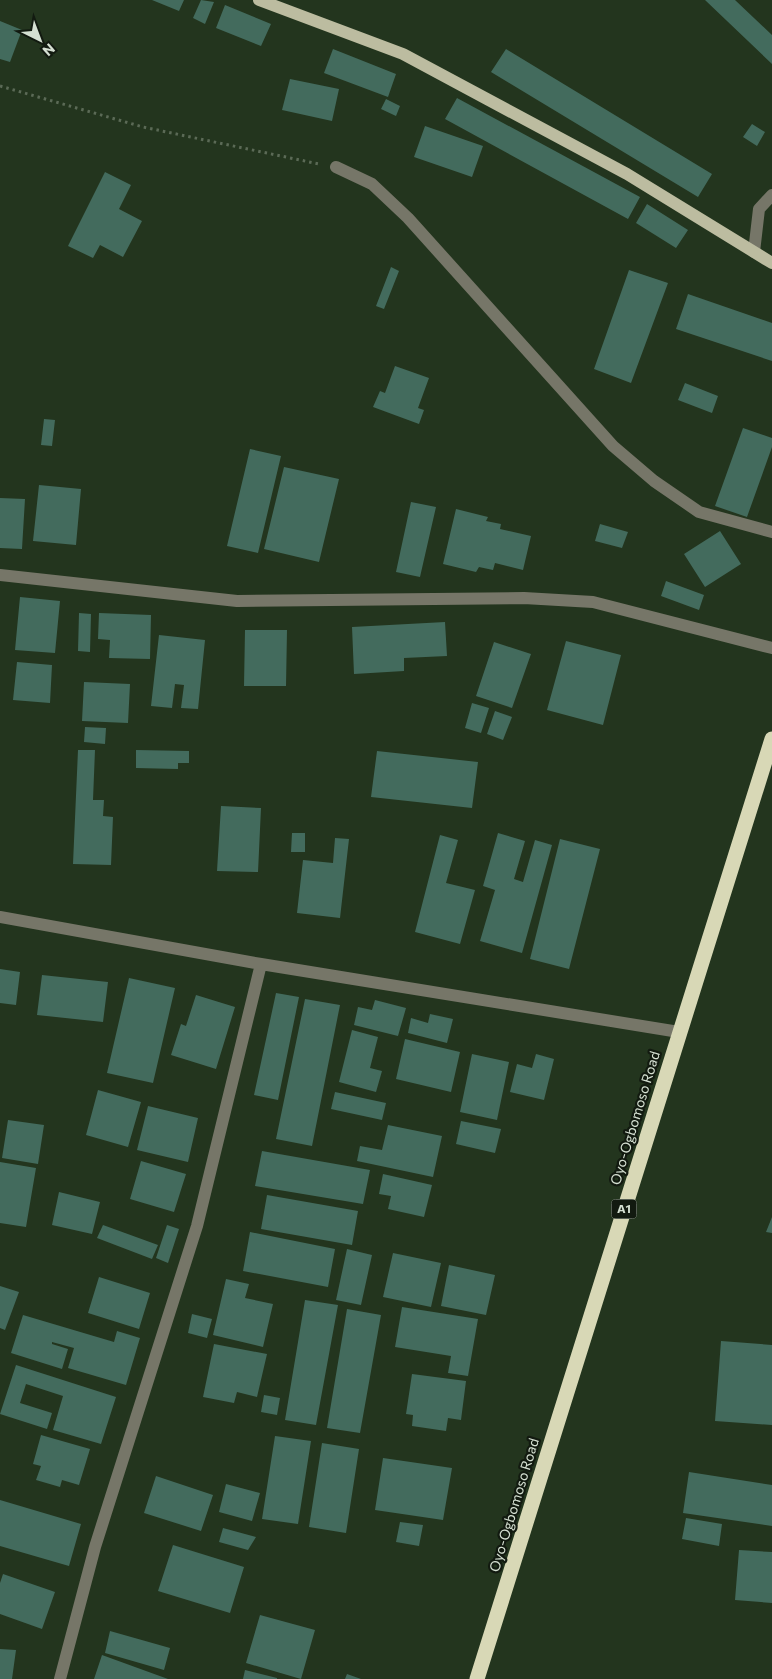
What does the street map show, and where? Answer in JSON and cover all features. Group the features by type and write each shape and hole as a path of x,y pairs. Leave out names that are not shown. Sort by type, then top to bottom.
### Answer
{"highway":[{"name":"Oyo-Ogbomoso Road","path":"477,1679 772,739"}],"main road":[{"path":"260,0 403,54 627,174 772,263"}],"street":[{"path":"336,167 372,184 408,218 613,446 654,481 699,512 772,532"},
{"path":"754,252 759,209 772,195"},
{"path":"0,576 237,602 524,598 593,602 772,648"},
{"path":"0,917 261,964 679,1032"},
{"path":"60,1679 95,1547 197,1226 261,964"}],"path":[{"path":"0,86 143,127 336,167"}],"building":[{"path":"152,0 184,0 179,11"},
{"path":"201,0 214,2 205,24 193,18"},
{"path":"705,0 735,0 772,35 772,64"},
{"path":"225,5 271,24 261,46 216,28"},
{"path":"0,21 22,30 10,62 0,59"},
{"path":"333,49 396,74 388,97 324,73"},
{"path":"506,49 712,174 698,197 491,72"},
{"path":"290,79 339,89 332,121 282,110"},
{"path":"457,98 640,197 628,219 445,119"},
{"path":"386,99 400,106 396,116 381,109"},
{"path":"752,124 765,132 757,146 743,137"},
{"path":"425,126 483,146 472,177 414,157"},
{"path":"105,172 131,185 119,209 142,221 123,257 100,245 93,258 68,246"},
{"path":"647,204 688,230 676,248 636,223"},
{"path":"391,267 399,271 384,309 376,306"},
{"path":"629,270 668,283 631,383 594,369"},
{"path":"688,294 772,323 772,361 676,329"},
{"path":"395,366 429,378 418,408 424,410 419,424 373,407 380,391 385,393"},
{"path":"685,383 718,396 712,413 678,400"},
{"path":"44,419 55,420 52,446 41,445"},
{"path":"743,428 772,438 772,447 747,517 715,506"},
{"path":"250,449 281,456 258,553 227,546"},
{"path":"284,467 339,479 319,562 264,549"},
{"path":"39,485 81,489 76,545 33,541"},
{"path":"0,498 25,499 22,549 0,548"},
{"path":"411,502 436,507 420,577 396,572"},
{"path":"456,509 488,517 486,521 501,524 500,529 531,536 523,570 495,563 493,570 479,567 476,572 443,564"},
{"path":"600,524 628,532 622,548 595,541"},
{"path":"720,531 741,564 705,587 684,554"},
{"path":"666,581 704,595 699,610 661,596"},
{"path":"20,597 60,601 55,653 15,650"},
{"path":"79,613 91,614 90,652 78,651"},
{"path":"99,613 151,615 150,659 109,658 110,640 98,639"},
{"path":"445,622 447,656 404,658 404,671 354,674 352,627"},
{"path":"245,630 287,630 286,686 244,686"},
{"path":"159,635 205,640 198,709 181,708 184,685 175,684 172,708 151,706"},
{"path":"566,641 621,655 603,725 547,710"},
{"path":"494,642 531,654 512,708 476,696"},
{"path":"17,662 52,665 50,703 13,700"},
{"path":"84,682 130,684 128,723 82,721"},
{"path":"472,703 489,708 481,733 465,728"},
{"path":"495,711 512,717 503,740 487,734"},
{"path":"85,727 106,728 105,744 84,742"},
{"path":"78,750 95,750 93,800 104,800 103,816 113,817 111,865 73,864"},
{"path":"136,750 189,751 189,763 178,763 178,769 136,768"},
{"path":"377,751 478,762 472,808 371,797"},
{"path":"221,806 261,808 258,872 217,871"},
{"path":"292,833 305,833 305,852 291,852"},
{"path":"498,833 525,841 514,879 523,882 535,840 552,845 522,953 480,941 495,890 483,886"},
{"path":"440,835 458,840 446,883 475,890 460,944 415,932"},
{"path":"335,838 349,839 340,918 297,913 303,860 333,863"},
{"path":"560,839 600,849 569,969 530,959"},
{"path":"0,969 20,972 16,1005 0,1003"},
{"path":"42,975 108,982 103,1022 37,1015"},
{"path":"129,978 175,988 153,1083 107,1073"},
{"path":"276,993 299,997 278,1100 254,1095"},
{"path":"196,995 235,1007 216,1069 171,1055 181,1024 186,1026"},
{"path":"305,999 340,1005 312,1146 276,1139"},
{"path":"375,1000 406,1008 398,1036 354,1025 358,1007 372,1010"},
{"path":"430,1014 453,1019 447,1043 408,1033 411,1018 428,1023"},
{"path":"352,1030 378,1037 370,1068 382,1071 376,1092 339,1082"},
{"path":"405,1039 460,1052 451,1092 396,1079"},
{"path":"472,1054 509,1062 497,1120 460,1112"},
{"path":"536,1054 554,1059 544,1100 510,1092 517,1064 532,1068"},
{"path":"98,1090 141,1102 128,1147 86,1135"},
{"path":"335,1092 386,1103 382,1120 331,1109"},
{"path":"148,1106 198,1118 188,1162 137,1150"},
{"path":"8,1120 44,1125 38,1164 2,1158"},
{"path":"461,1121 501,1129 495,1153 456,1144"},
{"path":"388,1125 442,1136 433,1177 357,1161 360,1146 382,1150"},
{"path":"262,1151 370,1170 363,1204 255,1186"},
{"path":"141,1161 186,1174 174,1212 130,1199"},
{"path":"0,1162 36,1168 26,1227 0,1223"},
{"path":"383,1174 432,1185 424,1217 388,1209 391,1196 379,1194"},
{"path":"59,1192 100,1202 92,1234 52,1225"},
{"path":"267,1195 358,1211 352,1245 261,1229"},
{"path":"772,1217 772,1233 766,1232"},
{"path":"103,1225 158,1245 152,1259 97,1238"},
{"path":"167,1225 179,1229 168,1263 156,1258"},
{"path":"250,1232 335,1249 328,1287 243,1271"},
{"path":"347,1249 372,1255 361,1305 336,1300"},
{"path":"393,1253 441,1263 431,1307 383,1297"},
{"path":"449,1265 495,1275 486,1315 441,1306"},
{"path":"99,1277 150,1293 139,1329 88,1313"},
{"path":"226,1279 249,1284 245,1298 273,1304 263,1347 213,1335"},
{"path":"0,1286 19,1292 5,1330 0,1328"},
{"path":"305,1300 338,1305 316,1425 285,1420"},
{"path":"402,1307 478,1319 468,1376 448,1373 451,1356 395,1347"},
{"path":"347,1309 381,1315 360,1433 327,1428"},
{"path":"192,1314 212,1319 207,1338 188,1333"},
{"path":"23,1315 114,1342 117,1331 140,1338 126,1385 68,1368 74,1348 52,1342 52,1344 68,1349 62,1369 11,1353"},
{"path":"721,1341 772,1345 772,1425 715,1421"},
{"path":"214,1344 267,1354 257,1397 237,1392 234,1403 203,1397"},
{"path":"16,1365 116,1397 101,1444 53,1430 63,1396 26,1384 20,1403 52,1413 47,1429 0,1414"},
{"path":"412,1374 466,1381 461,1420 448,1418 446,1431 412,1426 413,1415 406,1414"},
{"path":"264,1395 280,1398 277,1415 261,1412"},
{"path":"41,1435 90,1449 79,1485 62,1480 60,1487 36,1480 41,1466 33,1464"},
{"path":"275,1436 311,1441 298,1524 262,1519"},
{"path":"322,1443 359,1449 346,1533 309,1527"},
{"path":"383,1458 452,1468 443,1520 375,1510"},
{"path":"689,1472 772,1485 772,1526 683,1513"},
{"path":"156,1476 213,1495 201,1531 144,1513"},
{"path":"226,1484 260,1493 252,1521 219,1512"},
{"path":"0,1500 81,1524 69,1566 0,1546"},
{"path":"686,1518 722,1524 719,1546 682,1539"},
{"path":"400,1522 423,1525 419,1546 396,1542"},
{"path":"223,1528 256,1537 248,1550 219,1542"},
{"path":"173,1545 244,1567 230,1613 158,1591"},
{"path":"739,1550 772,1552 772,1603 735,1600"},
{"path":"3,1574 55,1592 42,1629 0,1614 0,1583"},
{"path":"260,1615 315,1630 301,1679 246,1663"},
{"path":"110,1631 170,1648 164,1670 105,1653"},
{"path":"0,1649 16,1650 12,1679 0,1679"},
{"path":"102,1655 168,1679 94,1679"},
{"path":"245,1670 277,1678 277,1679 243,1679"},
{"path":"347,1674 361,1679 345,1679"}]}
